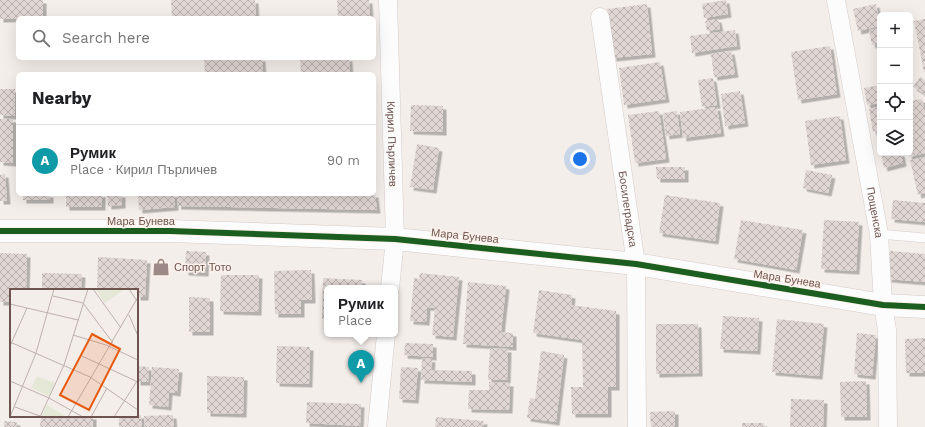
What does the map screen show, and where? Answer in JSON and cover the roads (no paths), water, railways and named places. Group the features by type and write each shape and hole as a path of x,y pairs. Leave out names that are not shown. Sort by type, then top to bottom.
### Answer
{"street":[{"name":"Кирил Пърличев","path":"388,0 395,239 390,285"},
{"name":"Пощенска","path":"836,0 879,234 886,330 888,427"},
{"name":"Босилеградска","path":"600,17 636,264 637,427"},
{"name":"Мара Бунева","path":"0,231 170,231 395,239 636,264 883,305 925,307"},
{"path":"377,427 386,337"}],"lane":[{"path":"879,234 925,238"}],"place":[{"name":"Спорт Тото","path":"161,267"},
{"name":"Румик","path":"361,383"}]}
